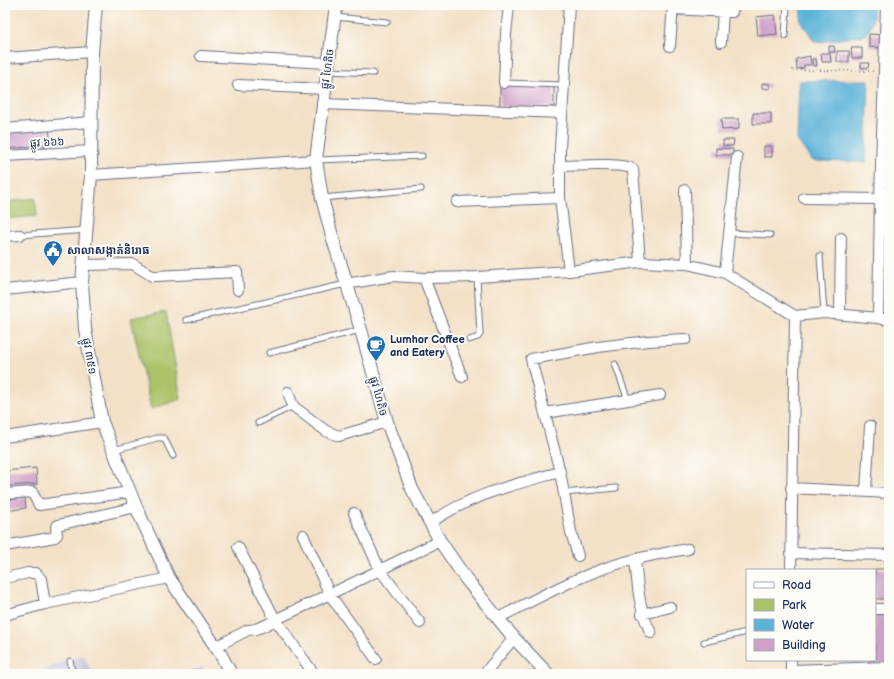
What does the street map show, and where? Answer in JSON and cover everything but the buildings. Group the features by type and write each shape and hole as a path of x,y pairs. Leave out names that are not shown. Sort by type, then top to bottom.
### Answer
{"street":[{"name":"ផ្លូវ ៣៥១","path":"96,5 92,52 91,175 82,282 85,329 102,422 136,507 169,578 217,650 231,674"},
{"name":"ផ្លូវ ហៃតិច","path":"336,5 322,104 316,160 322,198 387,422 412,489 440,540 466,579 514,638 546,673"},
{"path":"504,83 509,5"},
{"path":"569,271 560,198 560,166 562,113 570,5"},
{"path":"670,46 673,7 732,12 734,5"},
{"path":"878,318 884,234 880,199 885,131 883,71 886,5"},
{"path":"721,42 723,12"},
{"path":"5,58 92,52"},
{"path":"201,56 327,67"},
{"path":"238,85 324,89"},
{"path":"322,104 562,113"},
{"path":"5,129 91,122"},
{"name":"ផ្លូវ ៦៦៦","path":"5,156 91,151"},
{"path":"725,273 738,157"},
{"path":"91,175 316,160"},
{"path":"560,166 614,165 628,166 633,169 640,262"},
{"path":"685,190 687,264"},
{"path":"457,202 560,198"},
{"path":"804,198 880,199"},
{"path":"5,236 20,235"},
{"path":"840,314 841,238"},
{"path":"346,284 393,276 424,278 477,277 569,271 640,262 687,264 725,273 795,316 824,313 889,320"},
{"path":"83,265 133,264 152,276 237,272 238,290"},
{"path":"424,278 462,377"},
{"path":"5,290 82,282"},
{"path":"791,569 791,488 795,316"},
{"path":"578,556 560,472 531,359 598,347 648,341 686,339"},
{"path":"288,392 293,406 326,431 339,436 387,422"},
{"path":"545,413 660,395"},
{"path":"5,437 102,422"},
{"path":"866,492 870,426"},
{"path":"430,523 443,514 470,500 490,492 560,472"},
{"path":"791,488 889,493"},
{"path":"5,494 32,492 39,505 130,492"},
{"path":"5,546 55,537 57,535 56,527 58,524 136,507"},
{"path":"354,513 380,570 420,623"},
{"path":"303,535 330,595 376,659"},
{"path":"217,650 251,636 254,630 275,619 330,595 440,540"},
{"path":"238,547 275,619 314,674"},
{"path":"498,618 579,579 635,559 688,550"},
{"path":"791,553 889,555"},
{"path":"635,559 640,605 642,614 651,633"},
{"path":"5,578 28,573 36,573 41,579 45,604"},
{"path":"5,615 45,604 169,578"},
{"path":"642,614 670,607"},
{"path":"876,609 889,609"},
{"path":"484,674 514,638"},
{"path":"791,668 889,667"}],"lane":[{"path":"785,36 787,5"},
{"path":"335,17 387,22"},
{"path":"327,67 372,73"},
{"path":"504,83 564,85"},
{"path":"316,160 422,156"},
{"path":"322,198 421,189"},
{"path":"20,235 87,230"},
{"path":"730,234 770,235"},
{"path":"820,256 824,313"},
{"path":"469,340 478,337 480,334 477,277"},
{"path":"186,320 346,284"},
{"path":"269,353 361,330"},
{"path":"615,364 628,400"},
{"path":"258,423 293,406"},
{"path":"114,450 157,438 164,438 173,456"},
{"path":"564,494 616,488"},
{"path":"704,642 746,632"},
{"path":"70,661 72,674"}],"path":[{"path":"792,70 883,71"}],"shaded area":[{"path":"83,655 93,674 31,674"},
{"path":"203,667 205,674 173,674"}],"green space":[{"path":"889,85 889,184 884,184 885,146"},
{"path":"35,198 37,216 5,219 5,202"},
{"path":"166,312 181,399 151,409 131,318"}],"water":[{"path":"801,5 873,5 872,21 870,28 865,35 815,42 800,20"},
{"path":"869,80 866,162 812,161 797,140 799,81"}],"place":[{"name":"សាលាសង្កាត់និរោធ","path":"53,267"},
{"name":"Lumhor Coffee and Eatery","path":"376,362"}]}
